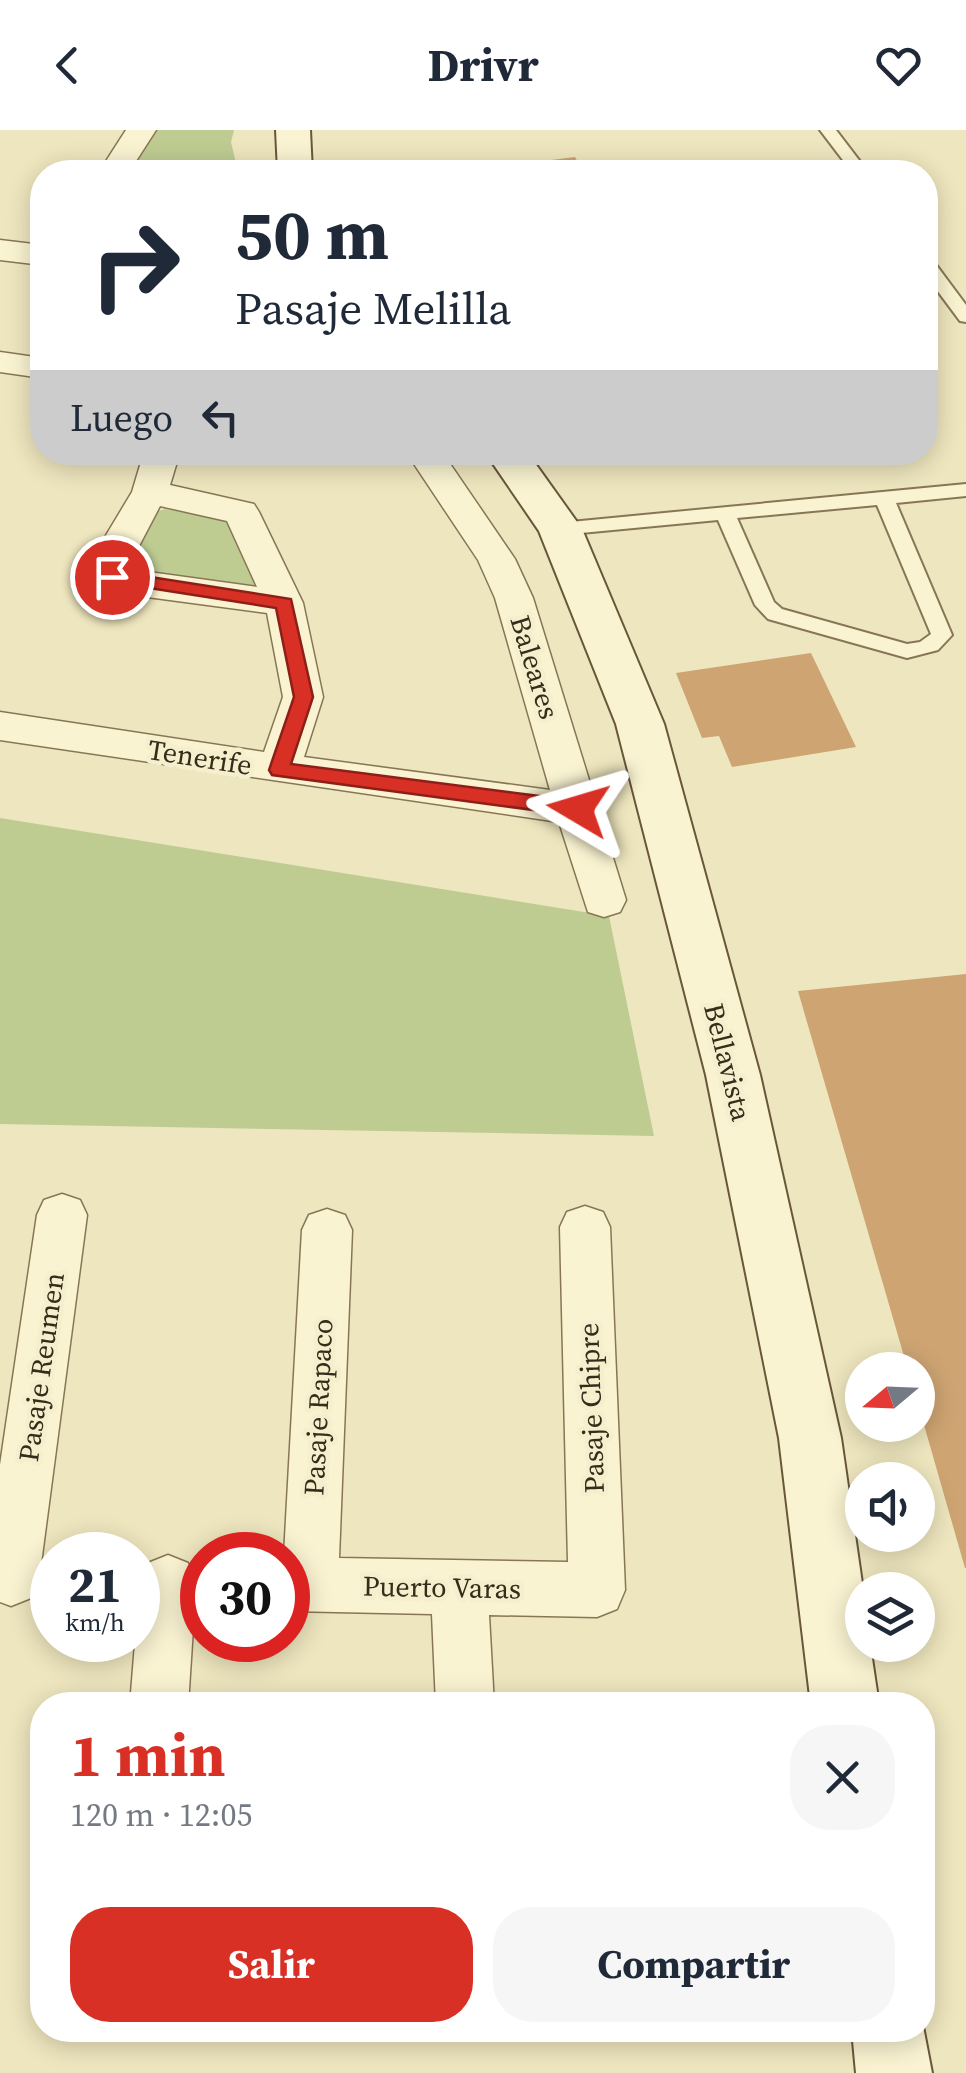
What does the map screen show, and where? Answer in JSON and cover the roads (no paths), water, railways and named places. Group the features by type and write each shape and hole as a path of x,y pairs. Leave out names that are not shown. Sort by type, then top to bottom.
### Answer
{"main road":[{"path":"293,130 294,160"},
{"name":"Bellavista","path":"514,465 560,529 640,724 733,1076 810,1438 843,1692"},
{"path":"890,2042 894,2073"}],"street":[{"path":"122,160 142,130"},
{"path":"0,220 30,224"},
{"path":"0,250 30,254"},
{"path":"158,465 150,492 106,568 112,577 284,603"},
{"name":"Baleares","path":"433,465 496,559 514,598 604,900"},
{"path":"150,492 242,512 284,603 303,697 279,770"},
{"name":"Tenerife","path":"0,726 279,770 578,809"},
{"name":"Pasaje Reumen","path":"21,1579 62,1215"},
{"name":"Pasaje Chipre","path":"585,1227 598,1590"},
{"name":"Pasaje Rapaco","path":"303,1532 327,1230"},
{"path":"160,1692 169,1582"},
{"name":"Puerto Varas","path":"310,1584 598,1590"},
{"path":"459,1588 463,1692"}],"lane":[{"path":"828,130 851,160"},
{"path":"938,279 966,317"},
{"path":"560,529 966,490"},
{"path":"725,513 765,605 775,614 907,651 921,650 937,643 942,635 884,498"}]}
